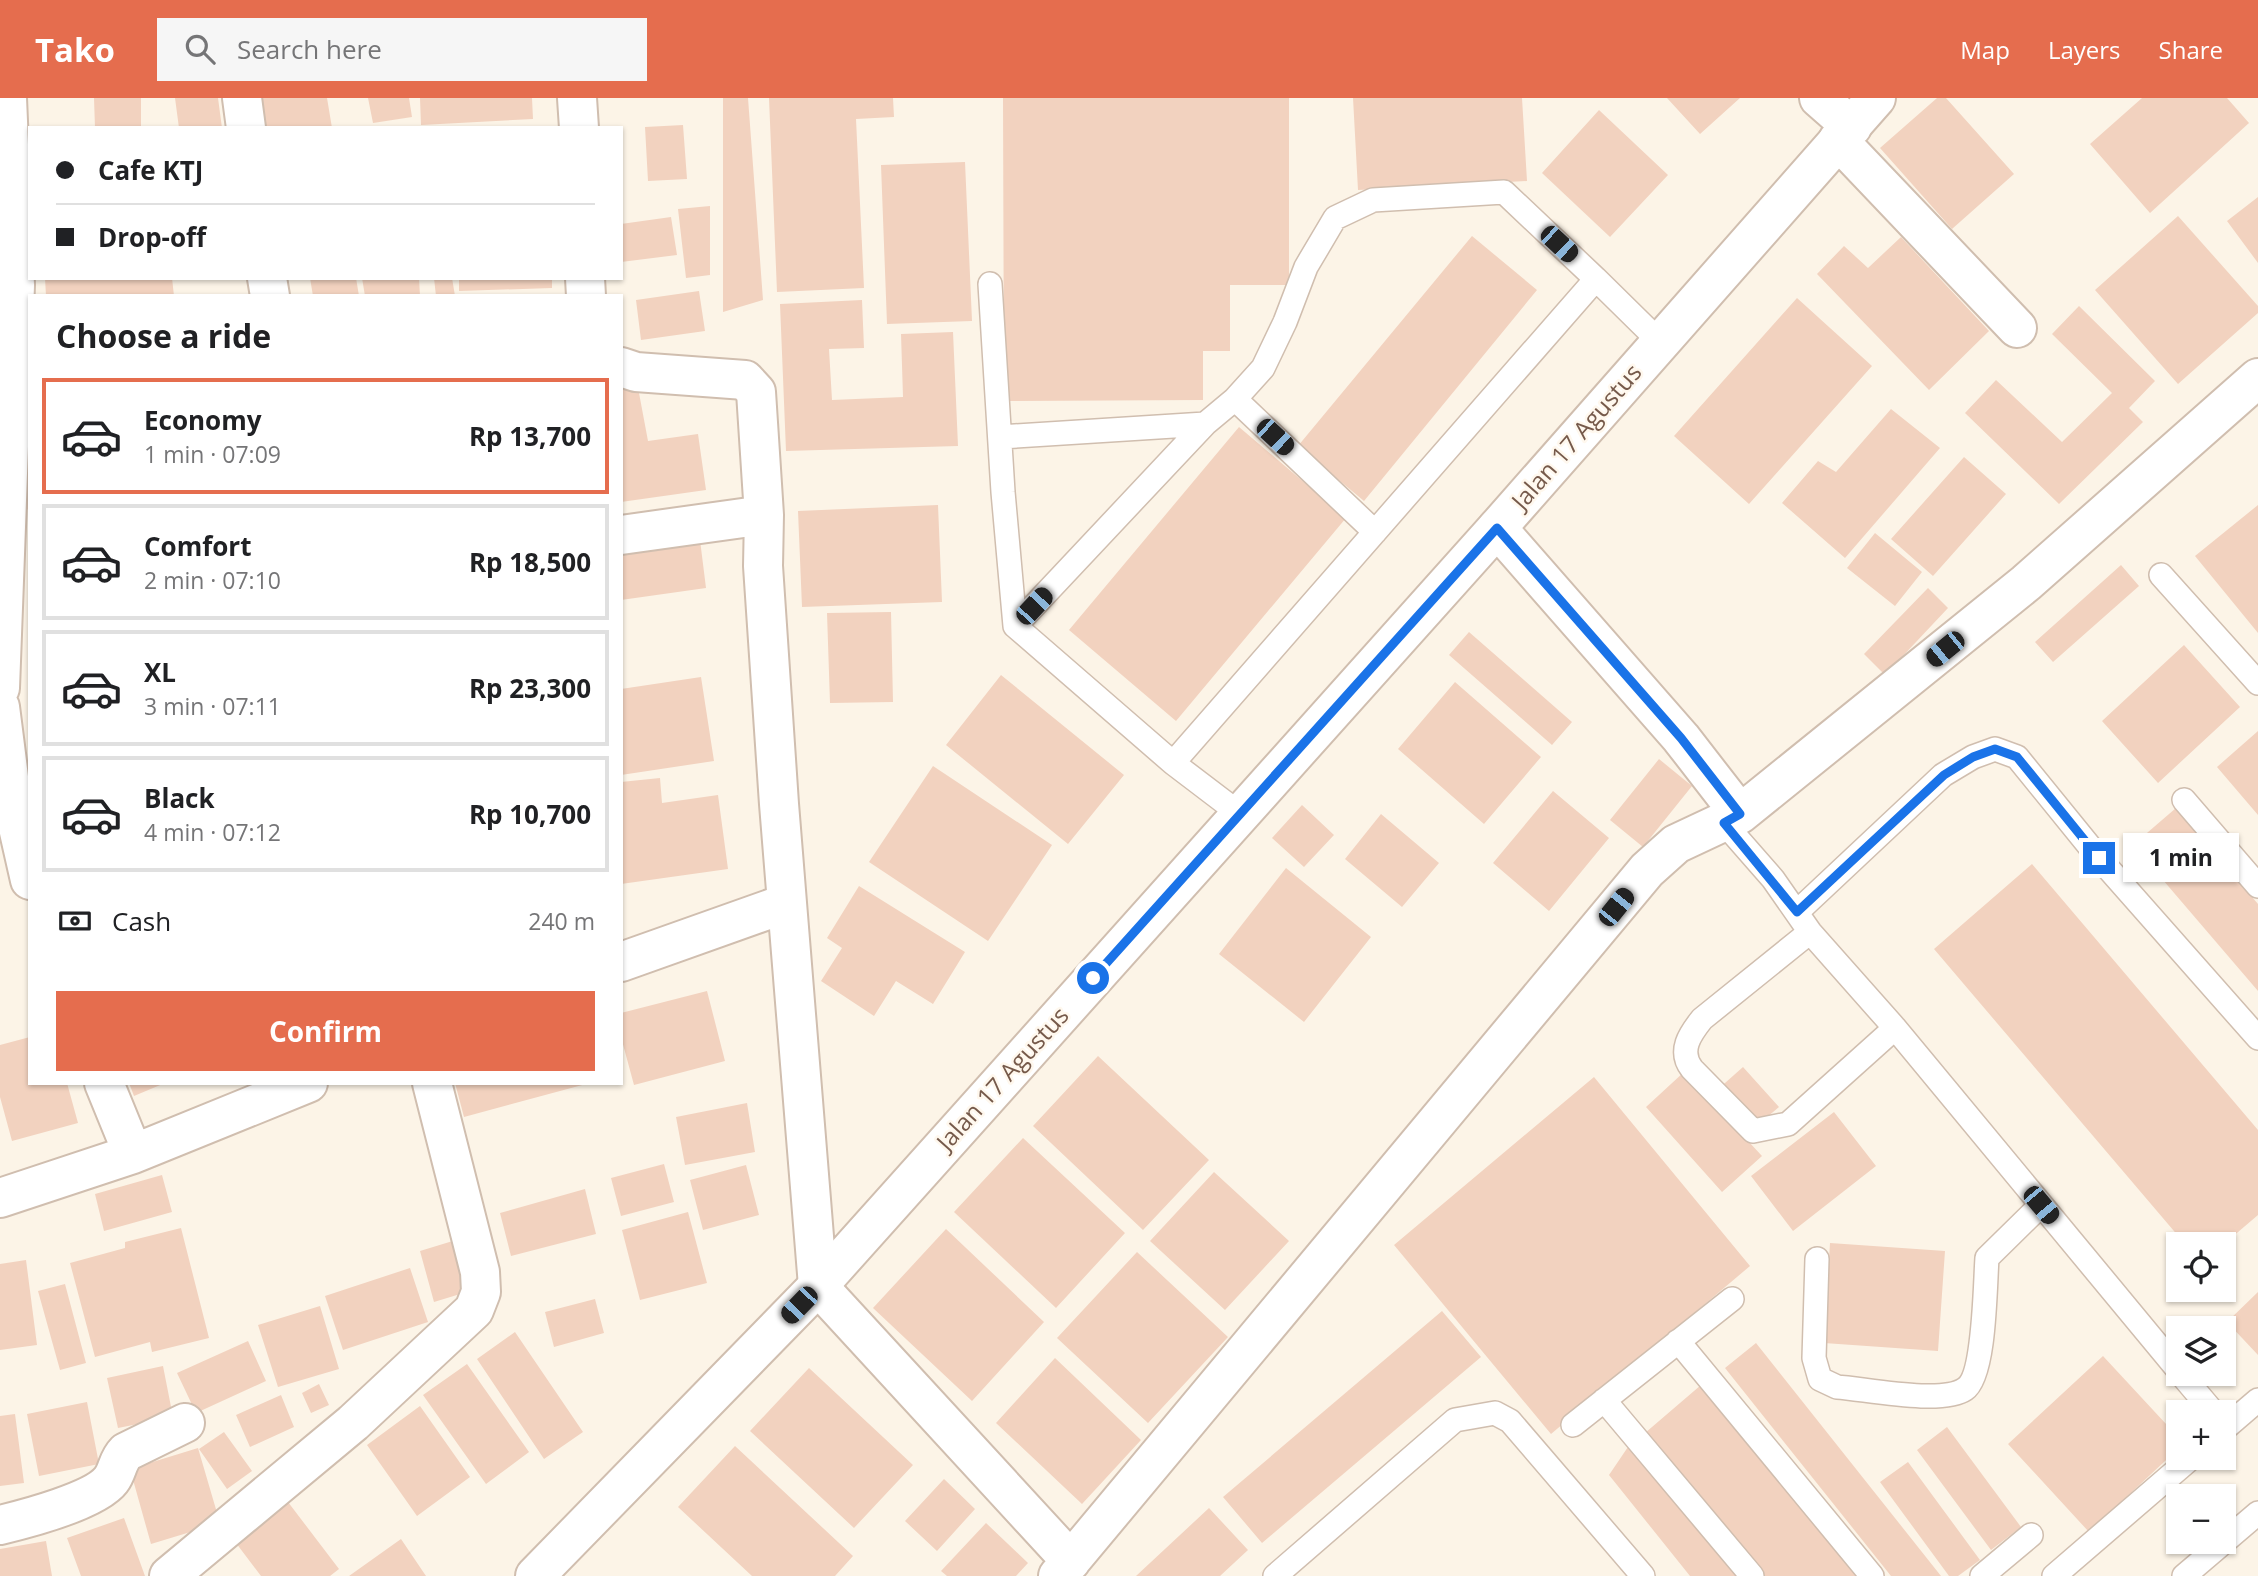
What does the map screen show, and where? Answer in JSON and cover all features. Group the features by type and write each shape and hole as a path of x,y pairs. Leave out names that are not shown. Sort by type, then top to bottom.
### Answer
{"street":[{"path":"0,688 15,285 7,98"},
{"path":"242,98 246,126"},
{"path":"577,98 579,126"},
{"path":"1819,98 1845,134 2017,328"},
{"name":"Jalan 17 Agustus","path":"535,1576 818,1286 1497,528 1876,98"},
{"path":"623,368 636,372 745,380 757,392 764,514 763,566 818,1286 1064,1569 1647,870 1676,844 1732,818 2026,583 2258,378"},
{"path":"623,535 764,514"},
{"path":"1497,528 1681,738 1732,818"},
{"path":"0,707 12,801 28,871"},
{"path":"623,961 787,902"},
{"path":"105,1085 133,1154"},
{"path":"0,1198 133,1154 302,1085"},
{"path":"169,1576 353,1423 474,1310 481,1292 480,1272 433,1085"},
{"path":"0,1525 37,1516 91,1494 111,1480 118,1460 126,1452 185,1423"}],"lane":[{"path":"1015,626 1205,424 1235,399 1263,368 1285,323 1306,267 1335,218 1373,200 1504,192 1660,342"},
{"path":"1173,763 1596,279"},
{"path":"990,284 1015,626 1173,763 1240,814"},
{"path":"1235,399 1375,532"},
{"path":"1000,437 1205,424"},
{"path":"2161,575 2258,683"},
{"path":"1797,912 1944,775 1973,757 1995,749 2017,757 2099,858 2258,1038"},
{"path":"2184,800 2258,886"},
{"path":"1732,818 1810,932 1895,1028 2166,1355"},
{"path":"1810,932 1702,1019 1691,1033 1685,1047 1687,1063 1692,1069 1752,1131 1768,1130 1788,1124 1895,1028"},
{"path":"1817,1259 1814,1358 1820,1379 1837,1387 1946,1396 1967,1389 1977,1371 1987,1258 2041,1205"},
{"path":"1573,1424 1732,1298"},
{"path":"1678,1341 1872,1576"},
{"path":"2191,1386 2203,1400"},
{"path":"1604,1400 1752,1576"},
{"path":"2236,1415 2258,1400"},
{"path":"1275,1576 1455,1420 1495,1413 1510,1421 1643,1576"},
{"path":"2054,1576 2177,1470"},
{"path":"2184,1576 2258,1513"},
{"path":"1982,1576 2031,1535"}],"building":[{"path":"94,98 141,98 141,126 95,126"},
{"path":"175,98 218,98 222,126 179,126"},
{"path":"255,98 327,98 332,126 260,126"},
{"path":"368,98 409,98 412,117 373,123"},
{"path":"420,98 532,98 533,119 421,125"},
{"path":"723,98 748,98 763,300 723,312"},
{"path":"769,98 893,98 894,117 856,119 864,288 777,292"},
{"path":"1003,98 1289,98 1289,285 1230,285 1230,351 1203,351 1203,400 1004,401"},
{"path":"1353,98 1522,98 1527,181 1358,190"},
{"path":"1667,98 1740,98 1700,134"},
{"path":"1937,98 1946,98 2014,174 1952,229 1880,148"},
{"path":"2142,98 2227,98 2249,123 2150,213 2090,144"},
{"path":"1599,110 1668,175 1610,237 1542,173"},
{"path":"683,125 687,179 648,181 645,127"},
{"path":"965,162 972,321 887,324 881,165"},
{"path":"2258,197 2258,263 2227,221"},
{"path":"710,206 710,275 686,278 678,209"},
{"path":"2178,216 2258,306 2258,313 2178,384 2095,290"},
{"path":"671,217 677,255 623,262 623,224"},
{"path":"1472,236 1537,290 1364,501 1298,446"},
{"path":"1901,237 1989,331 1929,390 1817,274 1844,246 1868,268"},
{"path":"45,280 172,280 174,294 46,294"},
{"path":"310,280 356,280 359,294 313,294"},
{"path":"362,280 419,280 420,294 365,294"},
{"path":"434,280 452,280 455,294 436,294"},
{"path":"459,280 552,280 552,288 459,291"},
{"path":"699,291 705,331 641,340 636,300"},
{"path":"1797,298 1872,366 1749,504 1674,436"},
{"path":"862,300 864,348 829,349 832,400 903,397 901,334 953,332 958,446 786,451 780,304"},
{"path":"2079,306 2155,381 2129,408 2143,422 2059,504 1965,413 1996,380 2062,442 2112,393 2052,334"},
{"path":"636,377 648,441 698,434 706,490 623,502 623,378"},
{"path":"1891,409 1940,448 1845,558 1782,503 1818,461 1836,472"},
{"path":"1239,427 1346,518 1176,721 1069,630"},
{"path":"28,444 28,509 22,510 18,445"},
{"path":"1964,457 2006,494 1933,576 1891,539"},
{"path":"938,505 942,602 802,607 798,511"},
{"path":"2258,505 2258,633 2195,556"},
{"path":"1875,533 1922,572 1895,606 1847,568"},
{"path":"700,540 706,588 623,600 623,551"},
{"path":"2121,565 2139,586 2053,662 2035,642"},
{"path":"1928,588 1948,608 1885,675 1864,654"},
{"path":"891,612 893,702 830,703 827,613"},
{"path":"1469,632 1572,722 1552,745 1449,655"},
{"path":"2184,645 2240,707 2158,783 2102,721"},
{"path":"1001,675 1124,775 1068,844 946,745"},
{"path":"701,677 714,761 623,775 623,689"},
{"path":"1455,682 1541,757 1484,824 1398,749"},
{"path":"2258,731 2258,815 2217,767"},
{"path":"1659,759 1692,786 1643,847 1610,820"},
{"path":"933,766 1052,845 988,941 869,862"},
{"path":"660,778 662,803 718,795 728,869 623,884 623,782"},
{"path":"1553,791 1609,838 1549,911 1493,863"},
{"path":"1302,805 1334,835 1304,867 1272,838"},
{"path":"2176,808 2258,904 2258,991 2133,845"},
{"path":"1381,814 1439,863 1402,907 1345,859"},
{"path":"2032,864 2258,1130 2258,1215 2236,1234 2175,1232 1934,949"},
{"path":"1286,868 1371,937 1304,1022 1219,954"},
{"path":"859,886 965,952 933,1004 896,981 874,1016 821,981 842,948 827,938"},
{"path":"707,991 725,1061 634,1085 623,1044 623,1012"},
{"path":"28,1038 28,1085 68,1085 78,1123 12,1141 0,1097 0,1045"},
{"path":"1098,1056 1209,1160 1143,1230 1033,1126"},
{"path":"1743,1067 1779,1107 1753,1129 1716,1091"},
{"path":"1684,1072 1762,1156 1722,1192 1646,1107"},
{"path":"1594,1077 1750,1266 1551,1434 1394,1245"},
{"path":"130,1085 160,1085 134,1096"},
{"path":"456,1085 582,1085 464,1117"},
{"path":"747,1103 755,1152 685,1165 676,1117"},
{"path":"1834,1112 1876,1166 1793,1231 1751,1176"},
{"path":"1023,1138 1125,1233 1056,1308 954,1212"},
{"path":"664,1164 674,1202 621,1216 611,1178"},
{"path":"746,1165 759,1215 703,1230 690,1180"},
{"path":"1214,1172 1289,1241 1225,1310 1150,1241"},
{"path":"162,1175 172,1212 104,1231 95,1194"},
{"path":"585,1189 596,1234 511,1256 500,1213"},
{"path":"688,1212 707,1283 640,1300 622,1230"},
{"path":"181,1228 209,1338 152,1352 150,1342 95,1357 70,1263 125,1248 125,1242"},
{"path":"946,1229 1044,1322 972,1401 873,1308"},
{"path":"456,1240 470,1291 434,1302 420,1251"},
{"path":"1830,1243 1945,1251 1938,1351 1824,1343"},
{"path":"1137,1252 1228,1337 1148,1423 1057,1338"},
{"path":"26,1260 37,1345 0,1350 0,1264"},
{"path":"410,1268 428,1322 343,1350 325,1296"},
{"path":"65,1284 86,1363 60,1370 38,1291"},
{"path":"2258,1292 2258,1355 2236,1332 2236,1316 2233,1316"},
{"path":"595,1299 604,1333 554,1347 545,1312"},
{"path":"320,1306 339,1369 278,1387 258,1325"},
{"path":"1442,1311 1481,1357 1262,1543 1223,1497"},
{"path":"515,1332 583,1432 544,1459 477,1359"},
{"path":"248,1341 266,1381 196,1413 177,1373"},
{"path":"1756,1343 1941,1576 1891,1576 1725,1368"},
{"path":"2103,1356 2166,1424 2166,1460 2089,1532 2008,1444"},
{"path":"1055,1358 1141,1440 1082,1504 996,1423"},
{"path":"467,1364 529,1452 486,1484 423,1395"},
{"path":"163,1366 173,1417 118,1428 107,1378"},
{"path":"809,1368 913,1465 854,1528 750,1431"},
{"path":"319,1384 329,1405 311,1413 302,1393"},
{"path":"1701,1385 1862,1576 1765,1576 1645,1433"},
{"path":"281,1395 294,1427 250,1447 236,1415"},
{"path":"87,1402 99,1464 39,1476 27,1414"},
{"path":"420,1406 470,1477 417,1516 367,1445"},
{"path":"15,1414 24,1483 0,1486 0,1416"},
{"path":"1947,1427 2021,1527 1991,1550 1917,1450"},
{"path":"224,1432 252,1471 227,1489 199,1449"},
{"path":"1630,1444 1737,1576 1690,1576 1609,1475"},
{"path":"735,1446 853,1556 835,1576 752,1576 678,1507"},
{"path":"198,1448 220,1523 151,1544 130,1469"},
{"path":"1908,1462 1980,1560 1958,1576 1949,1576 1880,1482"},
{"path":"944,1479 975,1509 937,1551 905,1521"},
{"path":"288,1502 339,1569 330,1576 261,1576 236,1543"},
{"path":"1209,1508 1248,1550 1220,1576 1136,1576"},
{"path":"124,1518 145,1576 81,1576 67,1538"},
{"path":"986,1523 1028,1563 1016,1576 947,1576 941,1571"},
{"path":"401,1539 426,1576 349,1576"},
{"path":"46,1541 52,1576 0,1576 0,1549"}],"route":[{"path":"1093,978 1497,528 1681,738 1740,814 1724,823 1773,879 1797,912 1944,775 1973,757 1995,749 2017,757 2099,858"}]}
